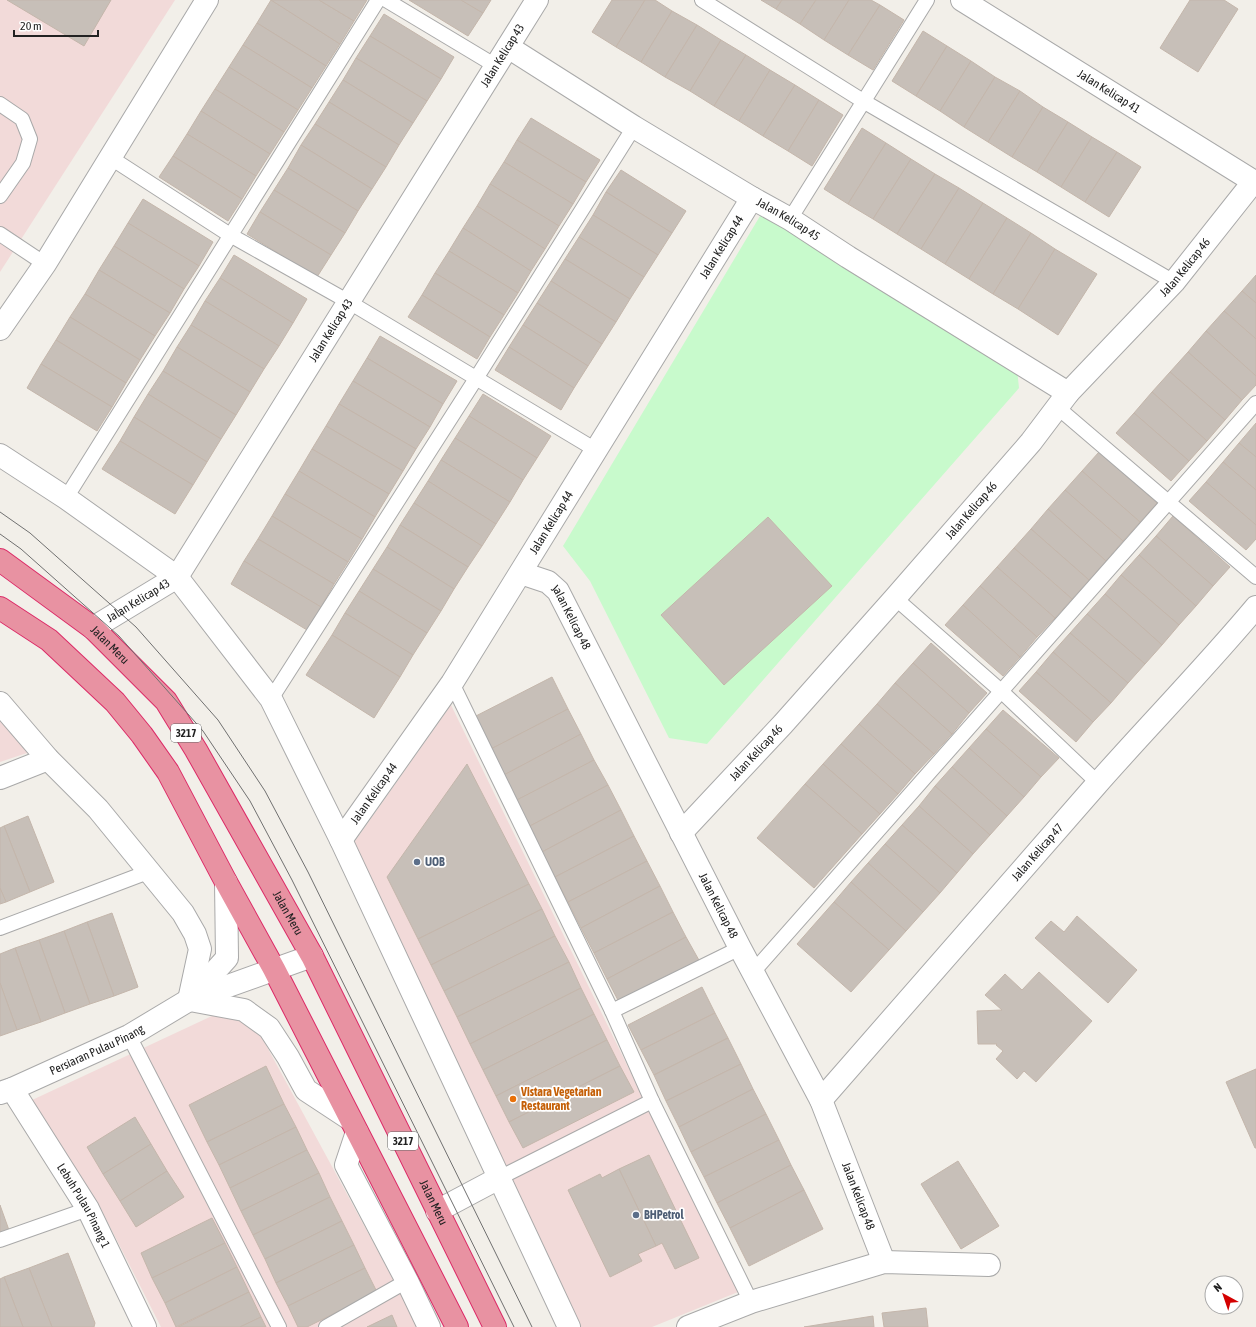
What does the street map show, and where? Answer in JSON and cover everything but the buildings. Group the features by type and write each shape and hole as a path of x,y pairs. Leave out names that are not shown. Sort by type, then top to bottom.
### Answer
{"highway":[{"name":"Jalan Meru","path":"0,560 93,628 166,701 196,750 312,956 495,1327"},
{"path":"0,608 49,640 120,707 168,772 274,970 457,1327"}],"street":[{"path":"0,329 45,264 207,0"},
{"name":"Jalan Kelicap 43","path":"93,628 177,577 537,0"},
{"name":"Jalan Kelicap 41","path":"962,0 1255,182"},
{"name":"Jalan Kelicap 45","path":"508,47 634,127 752,198 790,219 1063,400"},
{"name":"Jalan Kelicap 46","path":"681,833 783,724 895,598 1031,442 1063,400 1174,282 1255,182"},
{"name":"Jalan Kelicap 44","path":"341,840 452,683 752,198"},
{"path":"0,455 66,498 177,577 271,699 341,840 569,1327"},
{"name":"Jalan Kelicap 48","path":"521,573 548,582 558,591 740,948 821,1100 884,1262"},
{"name":"Jalan Kelicap 47","path":"821,1100 1098,783 1230,638 1256,607"},
{"path":"0,703 48,759 98,809 183,913 195,934 200,949 189,1000"},
{"path":"0,778 48,759"},
{"path":"189,1000 226,958 226,882"},
{"path":"189,1000 312,956"},
{"path":"189,1000 244,1010 269,1028 288,1057 306,1090 354,1125 346,1166 429,1327"},
{"name":"Persiaran Pulau Pinang","path":"6,1091 128,1036 189,1000"},
{"name":"Lebuh Pulau Pinang 1","path":"6,1091 88,1209 145,1327"},
{"path":"438,1211 499,1178"},
{"path":"688,1327 751,1302 884,1262 989,1265"}],"lane":[{"path":"66,498 378,0"},
{"path":"386,0 496,66"},
{"path":"702,0 863,101 1174,282"},
{"path":"790,219 927,0"},
{"path":"0,104 22,118 30,139 23,163 0,196"},
{"path":"271,699 634,127"},
{"path":"111,158 230,236 349,302 596,450"},
{"path":"0,234 45,264"},
{"path":"1063,400 1169,503 1256,577"},
{"path":"753,972 1256,403"},
{"path":"895,598 1001,691 1098,783"},
{"path":"452,683 612,1011 652,1101 751,1302"},
{"path":"0,928 148,872"},
{"path":"612,1011 740,948"},
{"path":"128,1036 279,1327"},
{"path":"499,1178 652,1101"},
{"path":"0,1240 88,1209"},
{"path":"326,1327 407,1282"}],"shaded area":[{"path":"0,0 175,0 0,272"},
{"path":"451,705 738,1292 652,1327 578,1327 353,844"},
{"path":"0,719 30,752 0,762"},
{"path":"214,1015 245,1022 260,1034 418,1327 161,1327 100,1207 30,1101"}],"green space":[{"path":"763,211 1017,369 1019,388 707,744 669,738 590,581 563,546"}],"tram line":[{"path":"0,512 30,533 136,627 218,720 265,791 308,872 532,1327"},
{"path":"0,534 21,549 119,636 203,731 250,801 292,880 514,1327"}],"place":[{"name":"UOB","path":"417,862"},
{"name":"Vistara Vegetarian Restaurant","path":"513,1099"},
{"name":"BHPetrol","path":"636,1215"}]}
